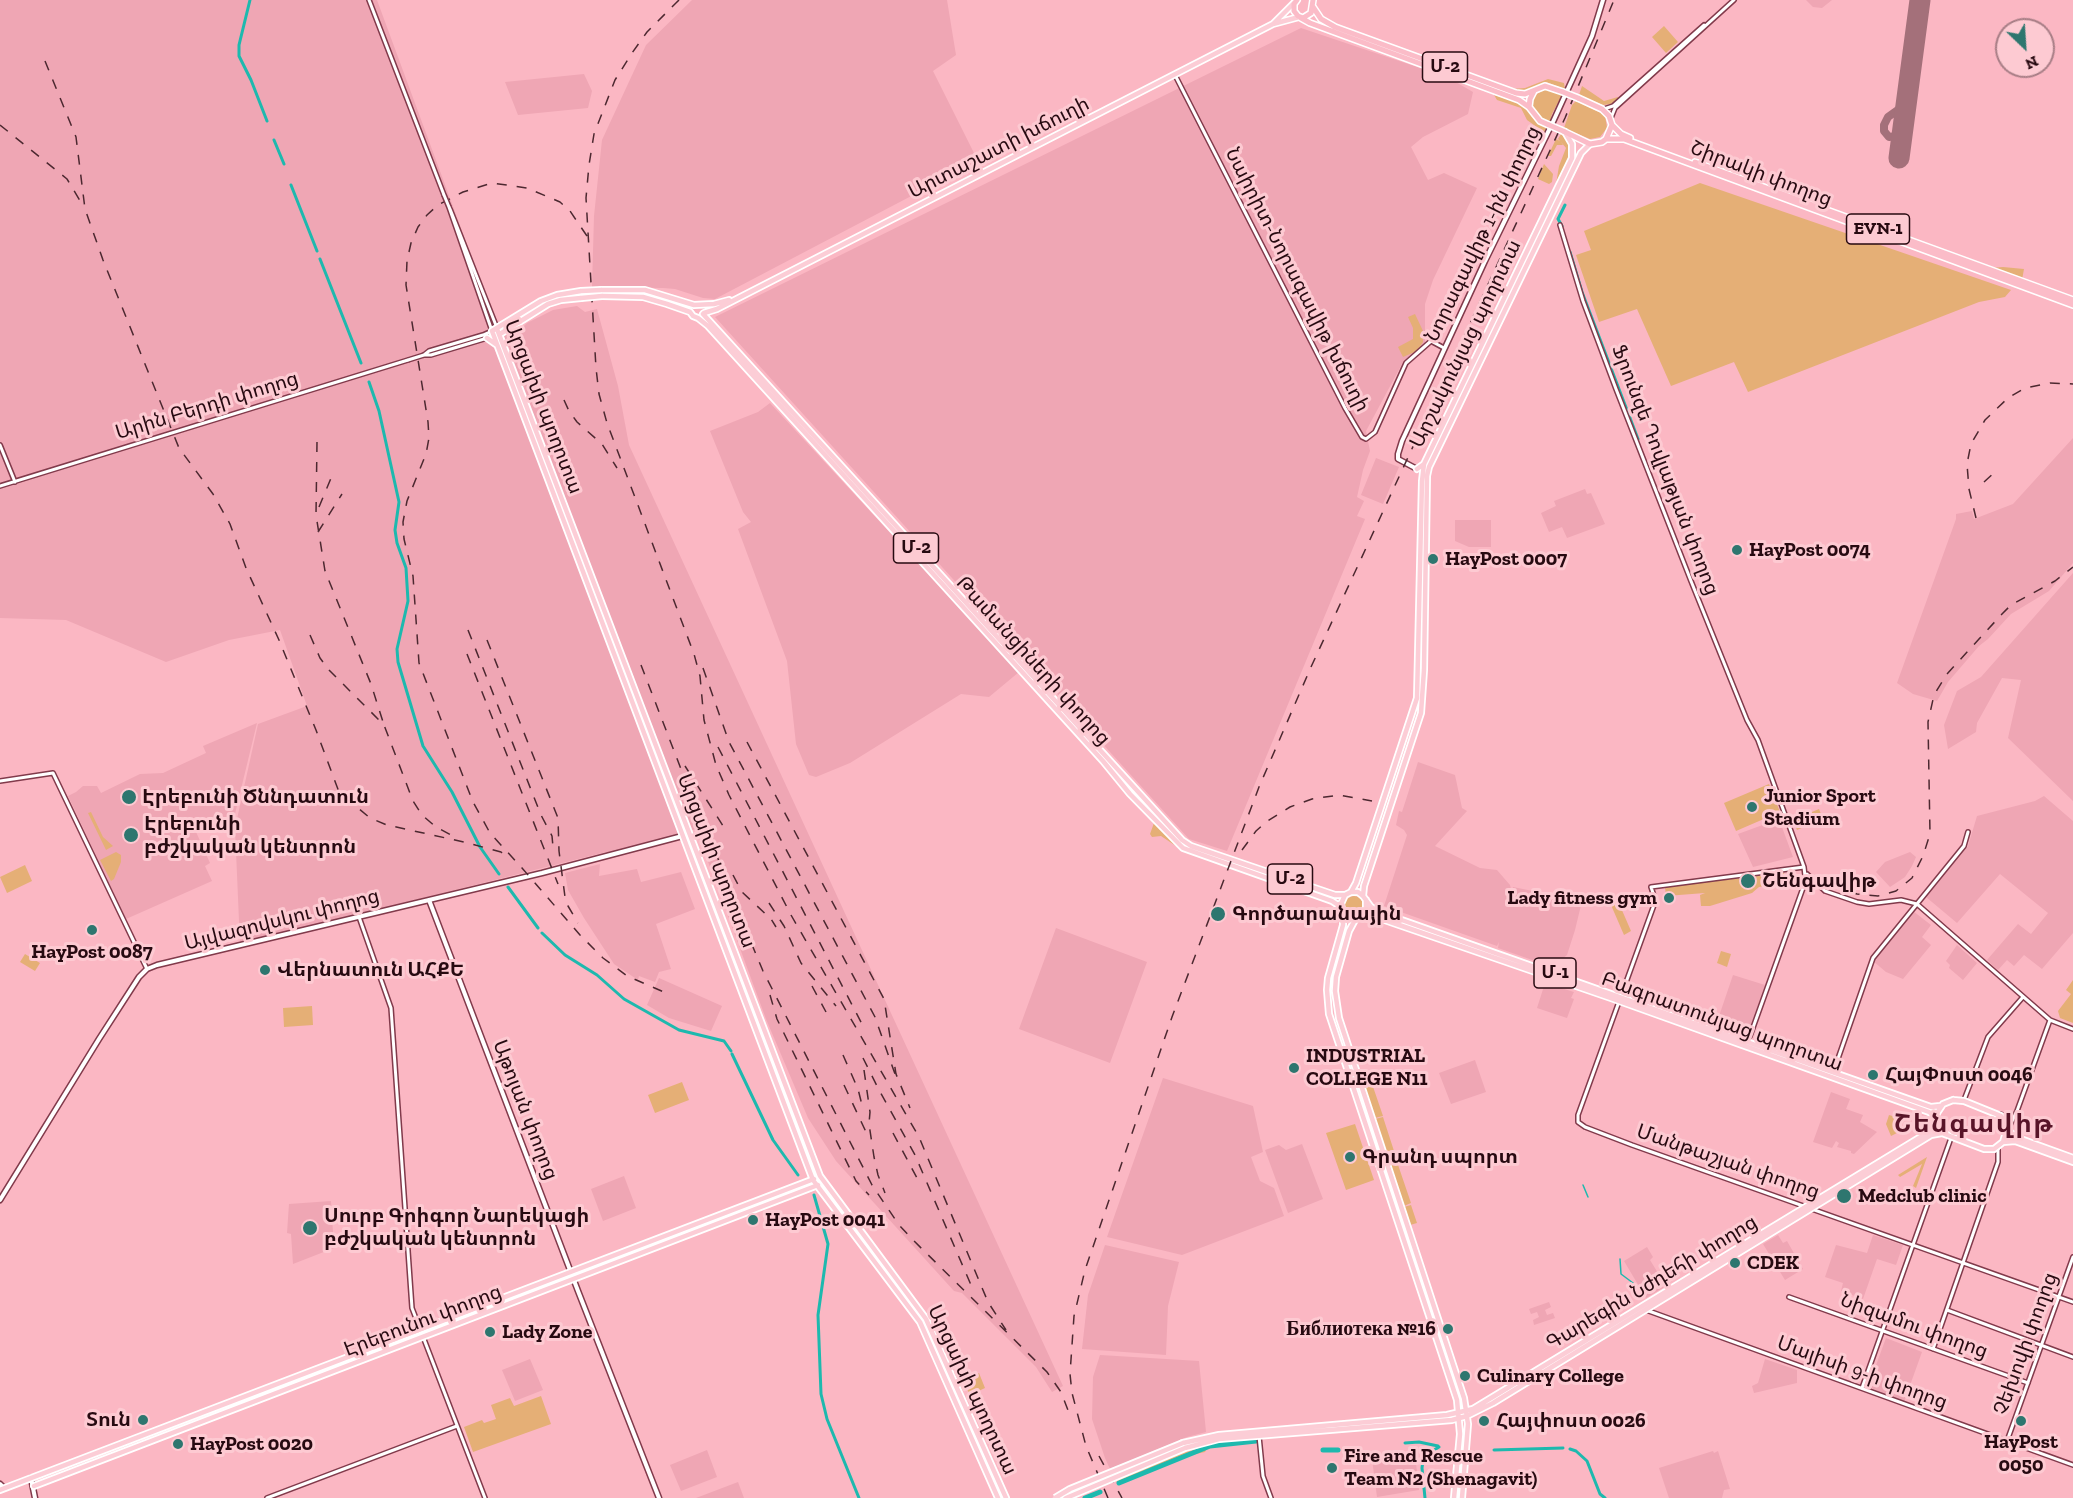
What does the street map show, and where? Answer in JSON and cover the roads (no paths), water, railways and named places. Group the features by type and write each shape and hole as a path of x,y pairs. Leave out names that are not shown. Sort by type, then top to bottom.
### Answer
{"highway":[{"name":"Արտաշատի խճուղի","path":"1296,2 1294,11 1300,17 1309,16 1312,3"},
{"name":"Շիրակի փողոց","path":"1312,3 1323,21 1335,27 1516,93 1525,94 1545,86 1563,92 1602,109 1625,136 2073,300"},
{"name":"Մ-2","path":"1300,17 1323,28 1519,100 1529,107 1534,116 1590,144"},
{"path":"1529,107 1534,91"},
{"path":"1606,139 1612,123"},
{"name":"Շիրակի փողոց","path":"1590,144 1606,139 1624,139 2073,304"}],"main road":[{"name":"Նորագավիթ 1-ին փողոց","path":"1417,469 1399,461 1398,454 1445,348 1592,36 1603,0"},
{"name":"Արտաշատի խճուղի","path":"1273,24 1296,2"},
{"name":"Արտաշատի խճուղի","path":"702,315 1273,24 1300,17"},
{"name":"Արշակունյաց պողոտա","path":"1351,892 1414,710 1419,678 1423,471 1572,158 1572,144 1564,132"},
{"name":"Արշակունյաց պողոտա","path":"1365,898 1364,886 1420,713 1424,670 1427,476 1576,163 1581,153 1590,144"},
{"name":"Արին Բերդի փողոց","path":"496,332 541,301 557,295 581,291 645,290 694,305"},
{"name":"Արին Բերդի փողոց","path":"496,332 508,328 548,304 581,297 643,297 690,312"},
{"name":"Արտաշատի խճուղի","path":"701,305 738,297"},
{"path":"690,312 694,305"},
{"name":"Մ-2","path":"694,305 701,305"},
{"name":"Թամանցիների փողոց","path":"701,305 702,315 724,341 1103,761 1130,794 1183,848 1332,901 1342,909"},
{"name":"Թամանցիների փողոց","path":"690,312 693,316 702,315"},
{"name":"Թամանցիների փողոց","path":"702,315 1182,840 1191,846 1335,895 1345,895"},
{"path":"504,344 508,328"},
{"name":"Արցախի պողոտա","path":"496,332 504,344 819,1176 920,1311 930,1328 1006,1498"},
{"name":"Արցախի պողոտա","path":"496,332 498,348 813,1180 915,1315 925,1332 998,1498"},
{"path":"487,338 498,348"},
{"path":"1417,469 1425,464"},
{"path":"1417,469 1423,471 1427,476"},
{"path":"1417,469 1422,481"},
{"path":"1414,710 1417,709 1420,713"},
{"path":"1400,748 1406,746 1408,750"},
{"path":"1374,826 1378,830 1383,829"},
{"name":"Այվազովսկու փողոց","path":"147,969 690,834"},
{"path":"1454,1498 1460,1416 1434,1329 1329,1014 1327,990 1332,960 1343,925 1342,901 1345,895 1351,892 1358,892 1365,898 1366,908 1357,917 1349,931 1339,964 1335,991 1339,1018 1464,1398 1467,1414 1462,1498"},
{"name":"Բագրատունյաց պողոտա","path":"1365,898 1371,907 1379,912 1744,1043 1931,1107 1940,1106"},
{"name":"Աթոյան փողոց","path":"429,900 659,1498"},
{"path":"1342,909 1349,917 1357,917"},
{"name":"Բագրատունյաց պողոտա","path":"1357,917 1377,917 1620,999"},
{"path":"0,1200 99,1039 139,977 147,969"},
{"path":"1327,990 1330,993 1335,991"},
{"name":"Բագրատունյաց պողոտա","path":"1744,1043 1929,1112 1936,1117"},
{"path":"1341,1050 1348,1048"},
{"path":"2007,1128 2003,1142 1998,1147 1990,1149 1951,1138 1942,1133 1936,1117 1940,1106 1953,1100 1964,1101 1998,1113 2007,1128 2018,1138 2073,1158"},
{"name":"Գարեգին Նժդեհի փողոց","path":"1055,1498 1070,1489 1184,1445 1259,1433 1460,1416 1493,1403 1810,1207 1929,1132 1937,1124"},
{"name":"Գարեգին Նժդեհի փողոց","path":"1810,1207 1931,1136 1942,1133"},
{"path":"2003,1142 2015,1141 2073,1162"},
{"name":"Էրեբունու փողոց","path":"1,1487 31,1478 819,1176"},
{"path":"1384,1181 1392,1179"},
{"name":"Էրեբունու փողոց","path":"33,1486 823,1183"},
{"path":"878,1267 884,1262"},
{"path":"915,1315 920,1311"},
{"path":"1430,1319 1435,1321 1437,1316"},
{"path":"1434,1329 1437,1326 1440,1327"},
{"path":"971,1438 977,1434"},
{"name":"Գարեգին Նժդեհի փողոց","path":"1066,1498 1184,1445"},
{"path":"31,1478 35,1498"}],"street":[{"name":"Արցախի պողոտա","path":"369,0 496,332"},
{"path":"1612,123 1611,114 1615,108 1732,0"},
{"path":"1602,109 1613,106 1715,16"},
{"name":"Նաիրիտ-Նորագավիթ խճուղի","path":"1174,75 1344,408 1362,437 1365,439 1375,432 1406,363 1431,341 1445,348"},
{"name":"Ֆրունզե Դովլաթյան փողոց","path":"1560,225 1575,277 1612,378 1672,534 1782,803 1805,873"},
{"name":"Արին Բերդի փողոց","path":"424,355 431,356 487,338 496,332"},
{"name":"Արին Բերդի փողոց","path":"0,486 496,332"},
{"path":"0,446 15,482"},
{"path":"0,781 52,773 147,969"},
{"path":"1833,1073 1873,958 1964,846 1968,832"},
{"path":"1620,999 1654,905 1655,899 1651,886 1804,867"},
{"path":"1805,873 1826,891 1844,898 1869,904 1901,900 1917,904 2050,1020 2073,1029"},
{"path":"1744,1043 1750,1036 1803,888 1805,873"},
{"path":"359,916 391,1008 412,1308 485,1498"},
{"path":"1964,1101 1988,1037 2023,997"},
{"name":"Մանթաշյան փողոց","path":"1620,999 1578,1115 1578,1122 1585,1127 2073,1302"},
{"path":"2007,1128 2017,1111 2050,1020"},
{"path":"1998,1113 2013,1118"},
{"path":"1862,1388 1951,1138"},
{"path":"1934,1348 1999,1156 1998,1147"},
{"path":"1990,1149 1999,1156"},
{"name":"Չեխովի փողոց","path":"2007,1441 2073,1257"},
{"name":"Նիզամու փողոց","path":"1789,1297 2028,1383"},
{"name":"Մայիսի 9-ի փողոց","path":"1644,1308 1809,1371 2073,1465"},
{"path":"1947,1310 2073,1357"},
{"path":"267,1498 457,1426"},
{"path":"1259,1433 1263,1476 1271,1498"}],"waterway":[{"path":"250,0 239,45 239,56 267,121"},
{"path":"274,140 284,164"},
{"path":"291,185 317,251"},
{"path":"1562,226 1558,219 1565,205"},
{"path":"1570,252 1582,292 1638,439"},
{"path":"320,259 361,363"},
{"path":"369,382 379,411 399,502 395,530 406,568 408,601 397,649 398,662 423,746 452,792 480,847 499,874"},
{"path":"508,887 538,928"},
{"path":"542,933 565,955 597,975 624,999 679,1030 724,1041 731,1051"},
{"path":"732,1054 773,1140 798,1175"},
{"path":"1583,1185 1588,1197"},
{"path":"814,1195 828,1244 818,1315 821,1394 827,1419 859,1498"},
{"path":"1620,1259 1621,1274 1637,1286 1637,1298"},
{"path":"1119,1483 1210,1446 1256,1441"},
{"path":"1405,1443 1419,1442 1438,1446"},
{"path":"1425,1498 1423,1460 1426,1455 1439,1447"},
{"path":"1494,1450 1563,1448"},
{"path":"1570,1449 1576,1451 1587,1461 1600,1494 1605,1498"},
{"path":"1323,1450 1338,1450"},
{"path":"1085,1498 1100,1492"}],"railway":[{"path":"679,0 647,32 632,53 615,80 594,134 586,198 599,394 607,423 694,654 700,676 704,720 716,765 729,795 791,915 919,1137 988,1302 1006,1330"},
{"path":"1108,1498 1086,1446 1072,1393 1070,1374 1074,1316 1085,1270 1172,1017 1259,787 1311,667 1565,118 1614,0"},
{"path":"45,61 76,137 85,209 103,260 179,448 213,494 230,524 246,568 316,730 339,792 370,818 387,825 464,842 501,852 508,857"},
{"path":"0,125 67,179 82,204"},
{"path":"587,236 570,211 560,202 527,188 492,183 463,192 438,205 418,227 407,261 406,285 429,438 426,454 407,501 403,522 404,539 413,576 419,663 473,802 490,833 603,958 627,976 666,993"},
{"path":"1976,518 1969,489 1967,464 1971,444 1985,420 2008,398 2025,388 2050,383 2073,384"},
{"path":"564,400 577,422 602,444 617,468"},
{"path":"317,442 316,515 325,571 371,684 384,725"},
{"path":"319,507 334,471"},
{"path":"1984,482 1996,471"},
{"path":"318,532 342,494"},
{"path":"1831,885 1857,894 1878,896 1896,891 1912,878 1923,856 1930,834 1928,722 1934,695 1947,674 2011,605 2055,581 2073,567"},
{"path":"468,630 541,815 552,836 553,847"},
{"path":"310,635 320,658 329,670 384,725 413,801 422,815 436,827 451,835"},
{"path":"487,640 558,818 559,851 565,897 578,923"},
{"path":"467,654 558,884"},
{"path":"641,665 701,821 763,971 872,1185 899,1225 1047,1372 1061,1392 1071,1418"},
{"path":"703,668 729,742 875,1017 895,1074"},
{"path":"747,742 884,999 896,1074 910,1108"},
{"path":"718,747 862,1024"},
{"path":"685,766 725,829"},
{"path":"1242,850 1266,822 1290,807 1312,799 1339,795 1372,801"},
{"path":"733,875 742,892 771,919 776,927"},
{"path":"769,903 784,926 801,963 836,1006"},
{"path":"812,986 826,1012"},
{"path":"770,995 777,1019 856,1181 869,1195"},
{"path":"843,1055 858,1089 862,1105"},
{"path":"863,1058 915,1155 971,1285"},
{"path":"864,1070 874,1157 885,1193"},
{"path":"844,1085 866,1132"},
{"path":"893,1133 917,1178"},
{"path":"1099,1456 1122,1498"}],"place":[{"name":"HayPost 0074","path":"1737,550"},
{"name":"HayPost 0007","path":"1433,559"},
{"name":"Էրեբունի Ծննդատուն","path":"129,797"},
{"name":"Junior Sport Stadium","path":"1752,807"},
{"name":"Էրեբունի բժշկական կենտրոն","path":"131,835"},
{"name":"Շենգավիթ","path":"1748,881"},
{"name":"Lady fitness gym","path":"1669,898"},
{"name":"Գործարանային","path":"1218,914"},
{"name":"HayPost 0087","path":"92,930"},
{"name":"Վերնատուն ԱՀՔԵ","path":"265,970"},
{"name":"INDUSTRIAL COLLEGE N11","path":"1294,1068"},
{"name":"ՀայՓոստ 0046","path":"1873,1075"},
{"name":"Գրանդ սպորտ","path":"1350,1157"},
{"name":"Medclub clinic","path":"1844,1196"},
{"name":"HayPost 0041","path":"753,1220"},
{"name":"Սուրբ Գրիգոր Նարեկացի բժշկական կենտրոն","path":"310,1228"},
{"name":"CDEK","path":"1735,1263"},
{"name":"Библиотека №16","path":"1448,1329"},
{"name":"Lady Zone","path":"490,1332"},
{"name":"Culinary College","path":"1465,1376"},
{"name":"Տուն","path":"143,1420"},
{"name":"Հայփոստ 0026","path":"1484,1421"},
{"name":"HayPost 0050","path":"2021,1421"},
{"name":"HayPost 0020","path":"178,1444"},
{"name":"Fire and Rescue Team N2 (Shenagavit)","path":"1332,1468"}],"district":[{"name":"Շենգավիթ","path":"1974,1125"}]}
